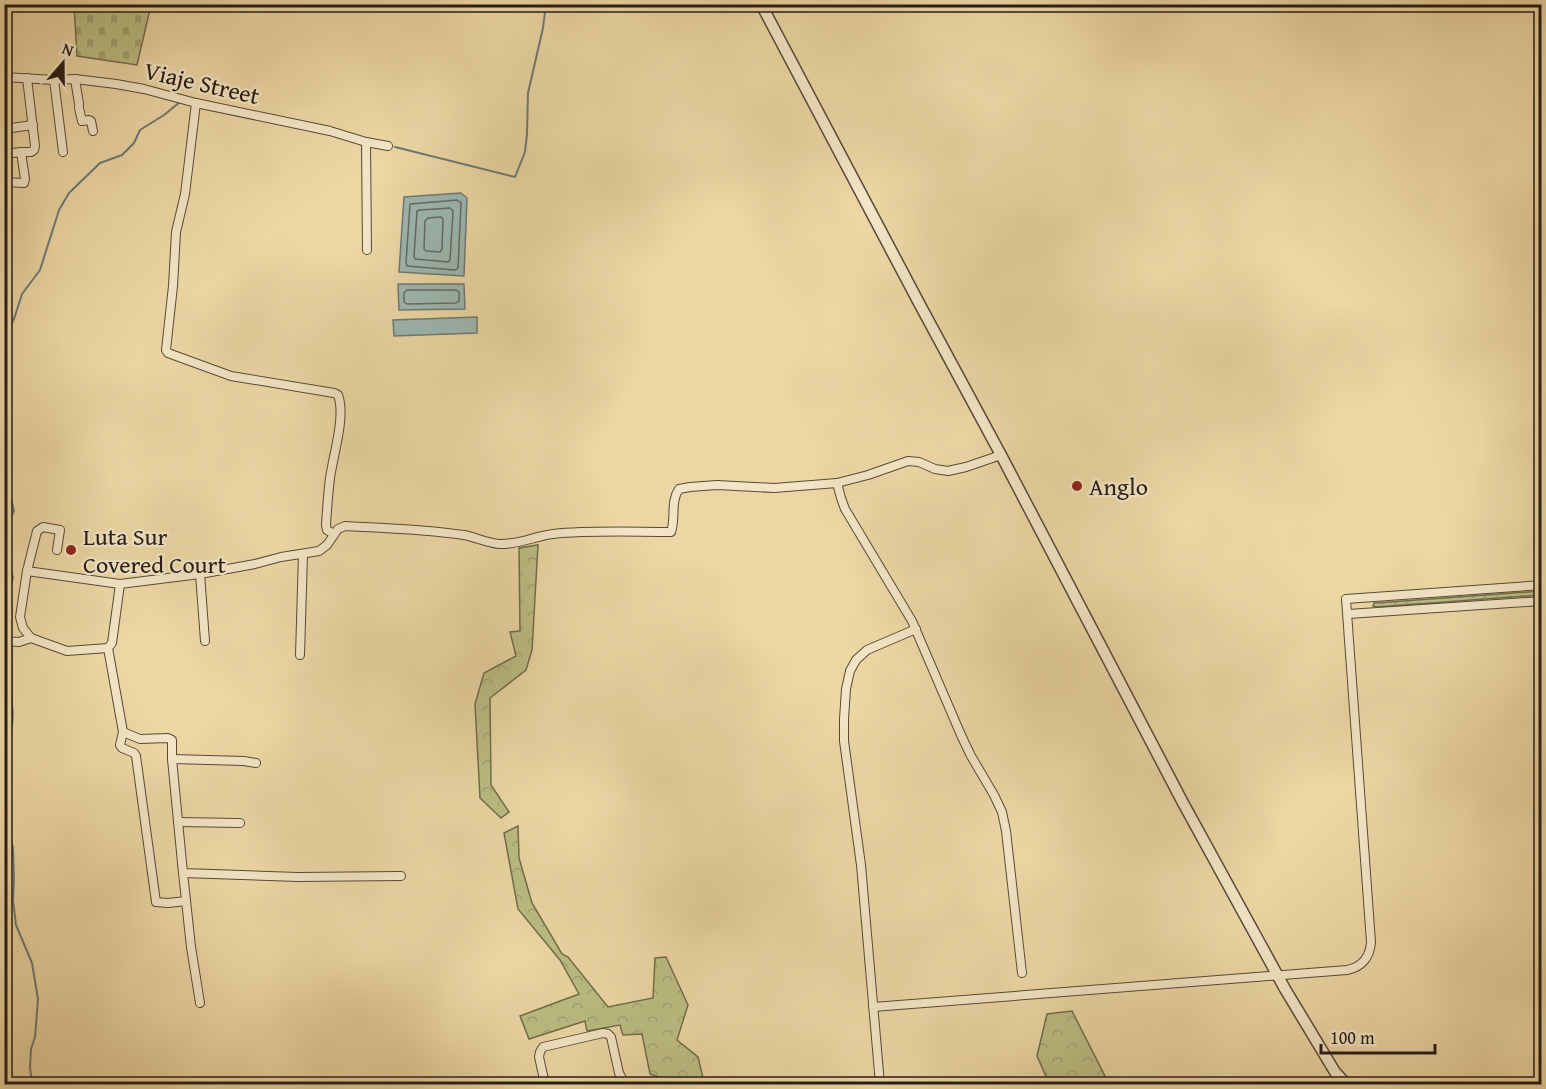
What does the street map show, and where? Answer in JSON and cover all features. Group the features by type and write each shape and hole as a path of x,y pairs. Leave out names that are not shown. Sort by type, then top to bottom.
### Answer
{"street":[{"path":"761,4 1182,801 1278,976 1331,1067 1346,1084"},
{"name":"Viaje Street","path":"4,77 125,85 388,146"},
{"path":"4,154 34,150 27,78"},
{"path":"54,80 63,152"},
{"path":"75,80 81,119 92,121 93,131"},
{"path":"196,103 185,194 176,235 166,350 168,353 231,376 337,394 340,401 338,429 330,477 326,525 327,530 333,534"},
{"path":"4,129 33,125"},
{"path":"366,142 367,250"},
{"path":"4,182 24,182 21,152"},
{"path":"27,572 120,584 200,574 319,551 327,545 338,529 345,526 402,528 465,535 498,544 526,541 541,535 556,533 671,532 675,495 679,489 717,485 774,488 837,483 908,461 948,471 1001,455"},
{"path":"837,483 845,509 916,629 961,735 1002,812 1022,973"},
{"path":"57,550 60,530 43,527 39,529 27,572 20,617 23,627 31,638 67,651 108,648 112,643 120,584"},
{"path":"300,655 303,554"},
{"path":"200,574 205,641"},
{"path":"873,1007 1278,976 1351,969 1358,966 1364,961 1371,942 1347,599 1542,585"},
{"path":"1348,614 1542,601"},
{"path":"880,1084 861,865 844,741 846,689 850,671 856,660 867,650 916,629"},
{"path":"4,640 19,642 31,638"},
{"path":"108,648 123,732 120,745 136,756 156,902 186,901"},
{"path":"123,732 140,739 168,738 171,740 190,947 200,1003"},
{"path":"172,759 256,763"},
{"path":"178,822 240,823"},
{"path":"183,873 401,876"},
{"path":"545,1084 539,1055 543,1047 601,1033 610,1036 624,1084"}],"green space":[{"path":"74,5 151,5 137,65 77,56"},
{"path":"538,545 532,650 526,670 490,698 491,785 509,812 501,818 480,798 475,704 484,673 516,656 510,632 520,631 519,548"},
{"path":"1541,591 1541,595 1373,606 1374,603"},
{"path":"518,826 519,858 532,903 562,954 568,957 608,1007 653,998 655,958 666,957 688,1005 677,1040 698,1057 704,1082 661,1084 661,1078 650,1074 642,1034 623,1035 620,1025 587,1031 585,1021 529,1039 520,1016 579,994 560,960 518,909 504,833"},
{"path":"1072,1011 1109,1084 1058,1084 1048,1081 1037,1056 1047,1014"}],"water":[{"path":"461,193 467,198 464,276 399,272 404,197"},
{"path":"398,284 464,284 465,309 399,310"},
{"path":"477,317 477,333 394,336 393,320"}],"waterway":[{"path":"395,147 515,177 525,152 528,93 543,28 546,4"},
{"path":"4,342 22,294 40,270 59,210 69,193 100,163 122,155 134,143 140,130 180,102"},
{"path":"4,469 14,511 8,524 9,563 13,578 8,593 13,719 4,766"},
{"path":"4,824 9,832 13,848 13,900 16,925 32,963 38,999 35,1037 31,1049 32,1084"}],"place":[{"name":"Anglo","path":"1077,486"},
{"name":"Luta Sur Covered Court","path":"71,550"}]}
